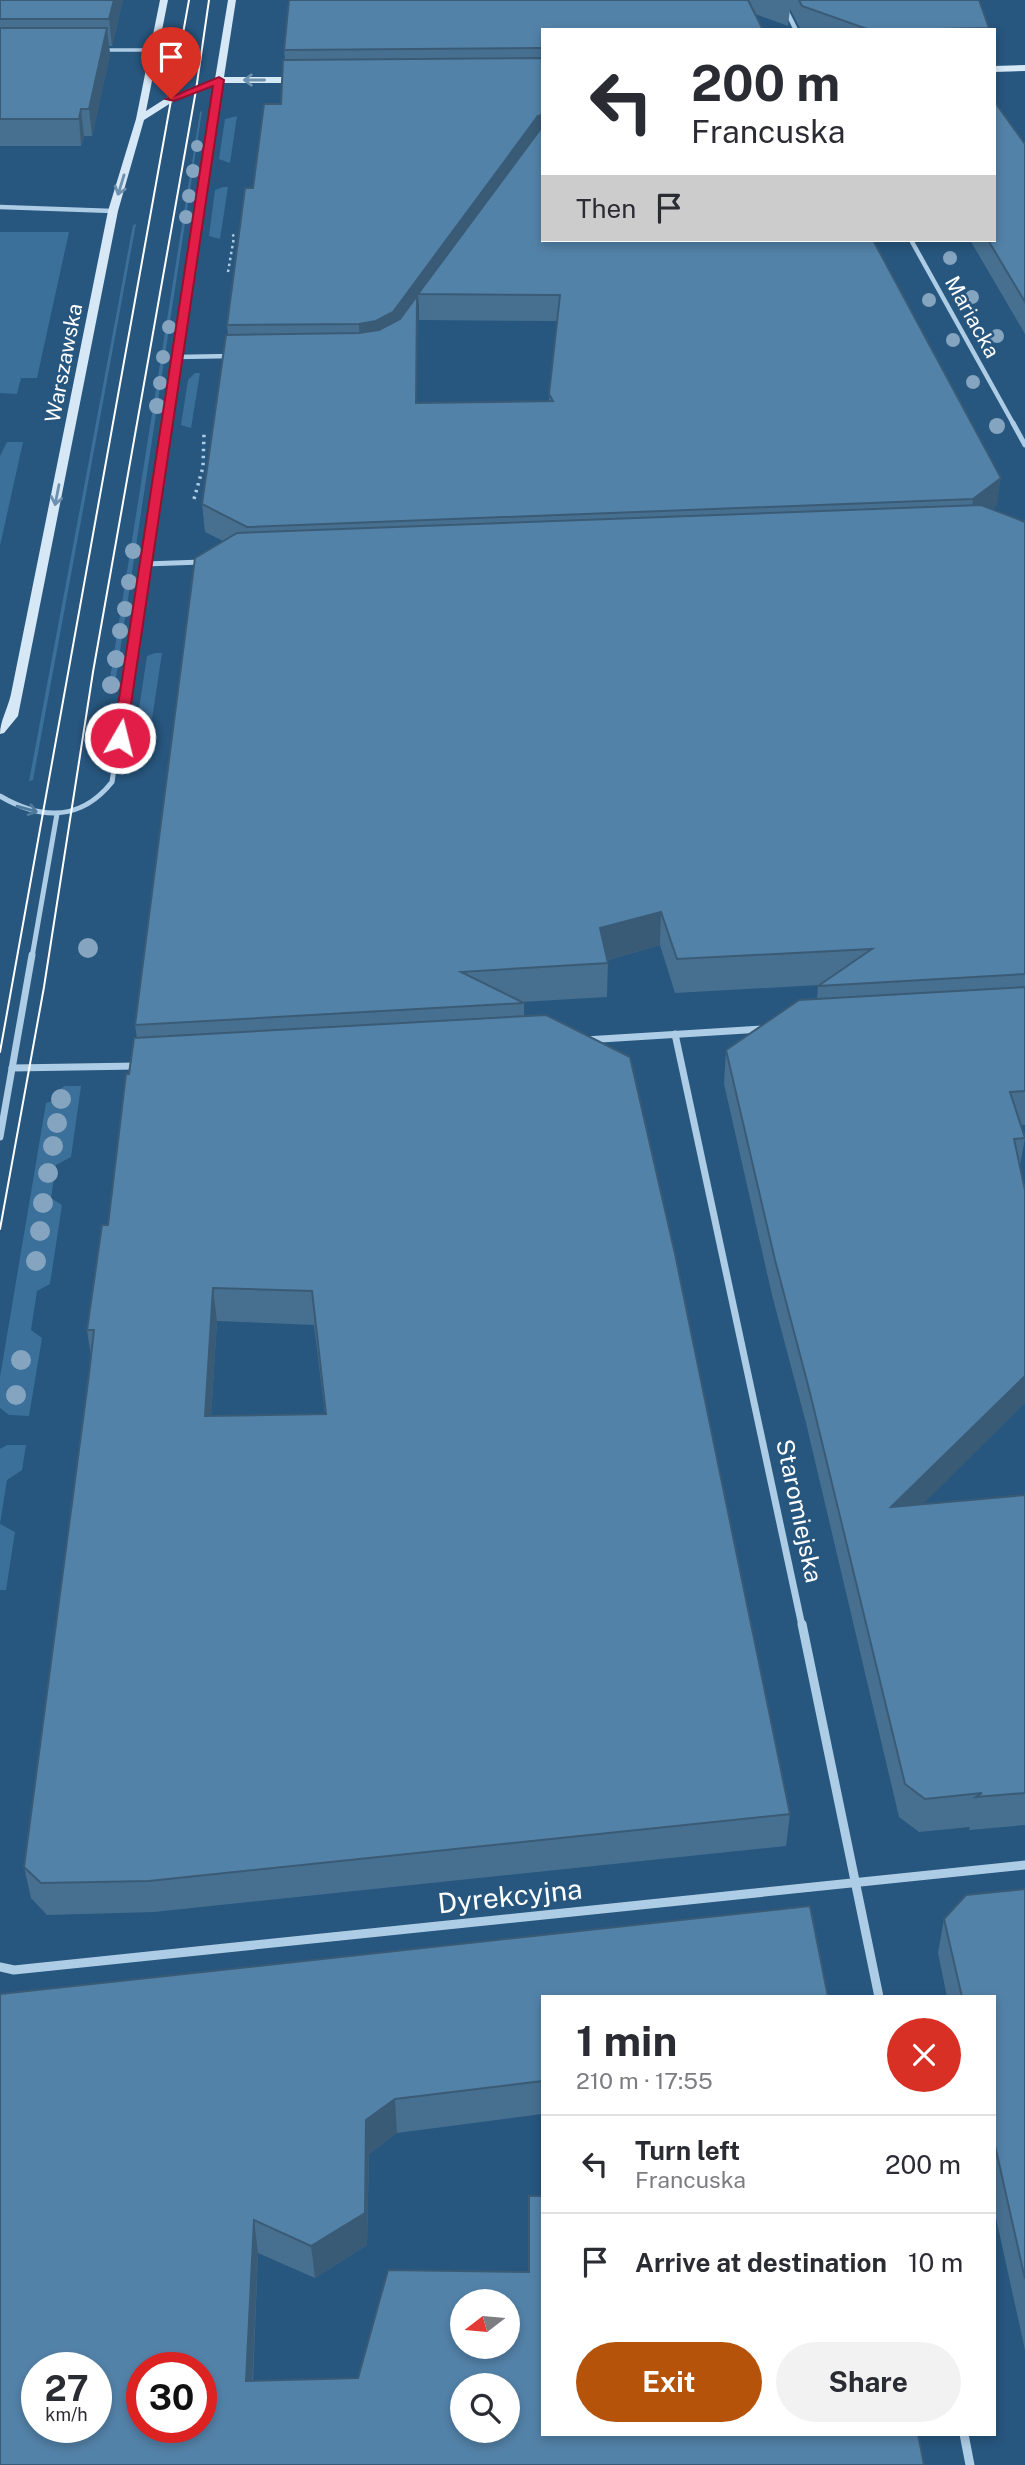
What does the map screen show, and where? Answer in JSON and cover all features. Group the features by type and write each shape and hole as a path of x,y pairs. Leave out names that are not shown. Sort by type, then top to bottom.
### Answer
{"street":[{"name":"Warszawska","path":"0,731 12,716 17,694 113,211 140,119 164,0"},
{"path":"0,796 19,808 57,814 84,807 105,793 113,782 232,0"},
{"path":"781,0 795,28"},
{"path":"996,69 1025,68"},
{"path":"140,119 171,99 219,80 312,80"},
{"path":"0,207 113,211"},
{"name":"Mariacka","path":"912,242 1025,445"},
{"path":"177,357 237,356"},
{"path":"145,564 217,562"},
{"path":"0,1137 57,814"},
{"path":"578,1040 771,1029"},
{"name":"Staromiejska","path":"675,1034 857,1882 879,1995"},
{"path":"12,1068 146,1066"},
{"name":"Dyrekcyjna","path":"0,1968 14,1970 1025,1866"},
{"path":"964,2436 970,2465"}],"lane":[{"path":"97,50 153,50"}],"shaded area":[{"path":"202,111 114,691 110,693 108,691"},
{"path":"237,116 230,163 219,159 225,119"},
{"path":"228,187 220,239 209,236 215,190"},
{"path":"136,224 33,780 29,781 133,225"},
{"path":"0,232 69,232 37,378 21,378 17,394 0,393"},
{"path":"195,373 200,373 191,428 181,425 188,380"},
{"path":"7,442 23,442 0,546 0,456"},
{"path":"162,653 151,726 137,722 147,656"},
{"path":"65,1086 81,1086 71,1157 56,1165 51,1198 62,1205 50,1284 37,1291 31,1330 42,1338 29,1416 9,1415 0,1408 0,1377 46,1103 52,1101 53,1093"},
{"path":"7,1445 26,1445 22,1470 7,1480 0,1524 0,1449"},
{"path":"0,1524 15,1532 6,1590 0,1590"}],"building":[{"path":"0,0 114,0 109,19 0,19"},
{"path":"289,0 748,0 762,28 541,28 541,48 284,50"},
{"path":"799,0 979,0 989,28 864,28 802,6"},
{"path":"0,28 107,28 89,109 81,109 79,119 0,119"},
{"path":"541,58 541,115 393,312 376,321 359,324 227,325 245,188 253,188 264,104 281,104 283,60"},
{"path":"996,104 1025,144 1025,302 989,242 996,242"},
{"path":"541,128 541,242 874,242 1001,478 973,499 247,527 202,504 226,335 359,333 379,330 400,319 417,296 416,403 553,401 549,394 560,295 418,294"},
{"path":"981,505 1025,522 1025,974 818,986 872,949 677,959 661,912 600,928 608,963 461,972 524,1003 135,1025 195,558 237,533"},
{"path":"1025,987 1025,1091 1010,1092 1025,1138 1014,1139 1025,1190 1025,1376 891,1507 1025,1495 1025,1793 976,1797 982,1793 925,1799 905,1784 775,1260 726,1050 799,1000"},
{"path":"546,1015 630,1057 675,1254 790,1814 149,1881 41,1883 24,1867 89,1374 94,1330 87,1330 102,1225 108,1225 126,1074 129,1074 134,1038","holes":["213,1288 312,1291 326,1414 205,1416"]},
{"path":"1025,1889 1025,2279 996,2150 996,1995 962,1995 944,1919 966,1895"},
{"path":"810,1906 828,1995 541,1995 541,2081 395,2099 366,2120 365,2213 311,2246 254,2220 246,2381 358,2378 388,2270 529,2272 529,2196 541,2196 541,2436 918,2436 924,2465 0,2465 0,1994"}],"tram line":[{"path":"0,1052 189,0"},
{"path":"0,1229 44,987 93,672 196,90 209,0"}],"route":[{"path":"120,738 219,80 171,99"}]}
